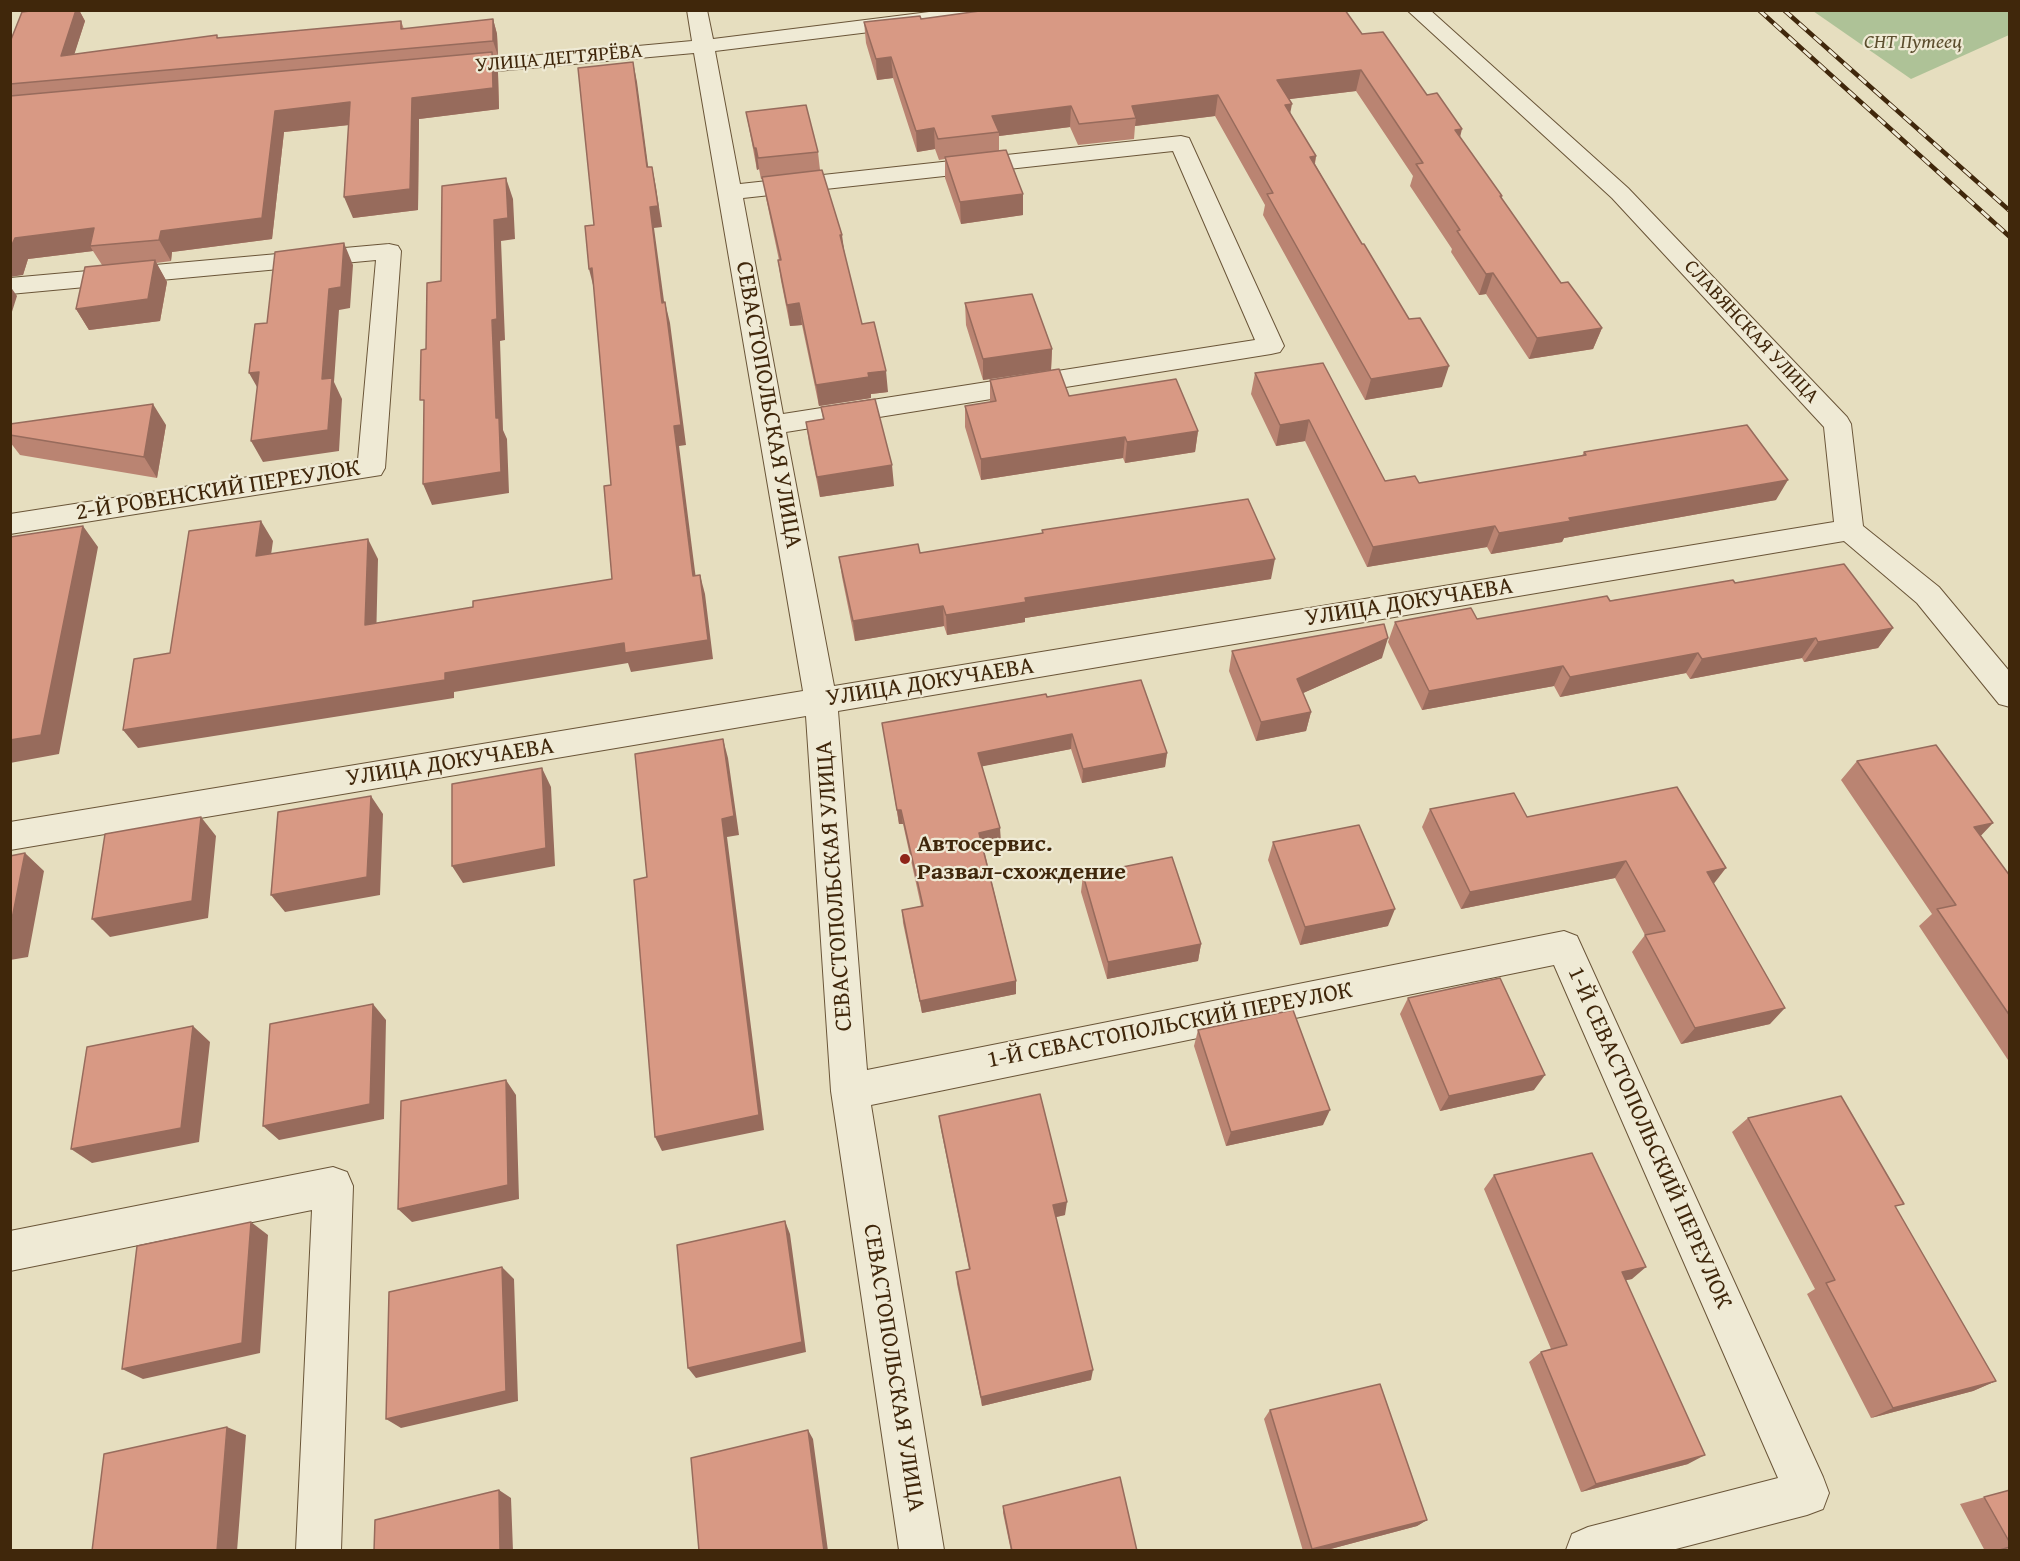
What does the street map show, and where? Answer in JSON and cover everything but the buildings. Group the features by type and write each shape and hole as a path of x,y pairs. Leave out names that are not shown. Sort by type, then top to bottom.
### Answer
{"street":[{"name":"СЕВАСТОПОЛЬСКАЯ УЛИЦА","path":"697,10 821,701 850,1091 921,1551"},
{"name":"УЛИЦА ДЕГТЯРЁВА","path":"434,70 705,46 1000,10"},
{"name":"СЛАВЯНСКАЯ УЛИЦА","path":"1418,10 1620,193 1837,424 1849,530"},
{"path":"730,192 1181,143 1271,346 772,425"},
{"name":"2-Й РОВЕНСКИЙ ПЕРЕУЛОК","path":"10,286 389,251 371,468 10,524"},
{"path":"1849,530 1928,595 2010,695"},
{"name":"УЛИЦА ДОКУЧАЕВА","path":"10,836 1849,530"},
{"name":"1-Й СЕВАСТОПОЛЬСКИЙ ПЕРЕУЛОК","path":"850,1091 1564,947 1806,1493 1588,1551"},
{"path":"10,1251 333,1186 318,1551"}],"green space":[{"name":"СНТ Путеец","path":"1813,11 2009,11 2009,35 1911,79"}],"railway":[{"path":"1759,10 2010,237"},
{"path":"1784,10 2010,211"}],"place":[{"name":"Автосервис. Развал-схождение","path":"905,859"}]}
